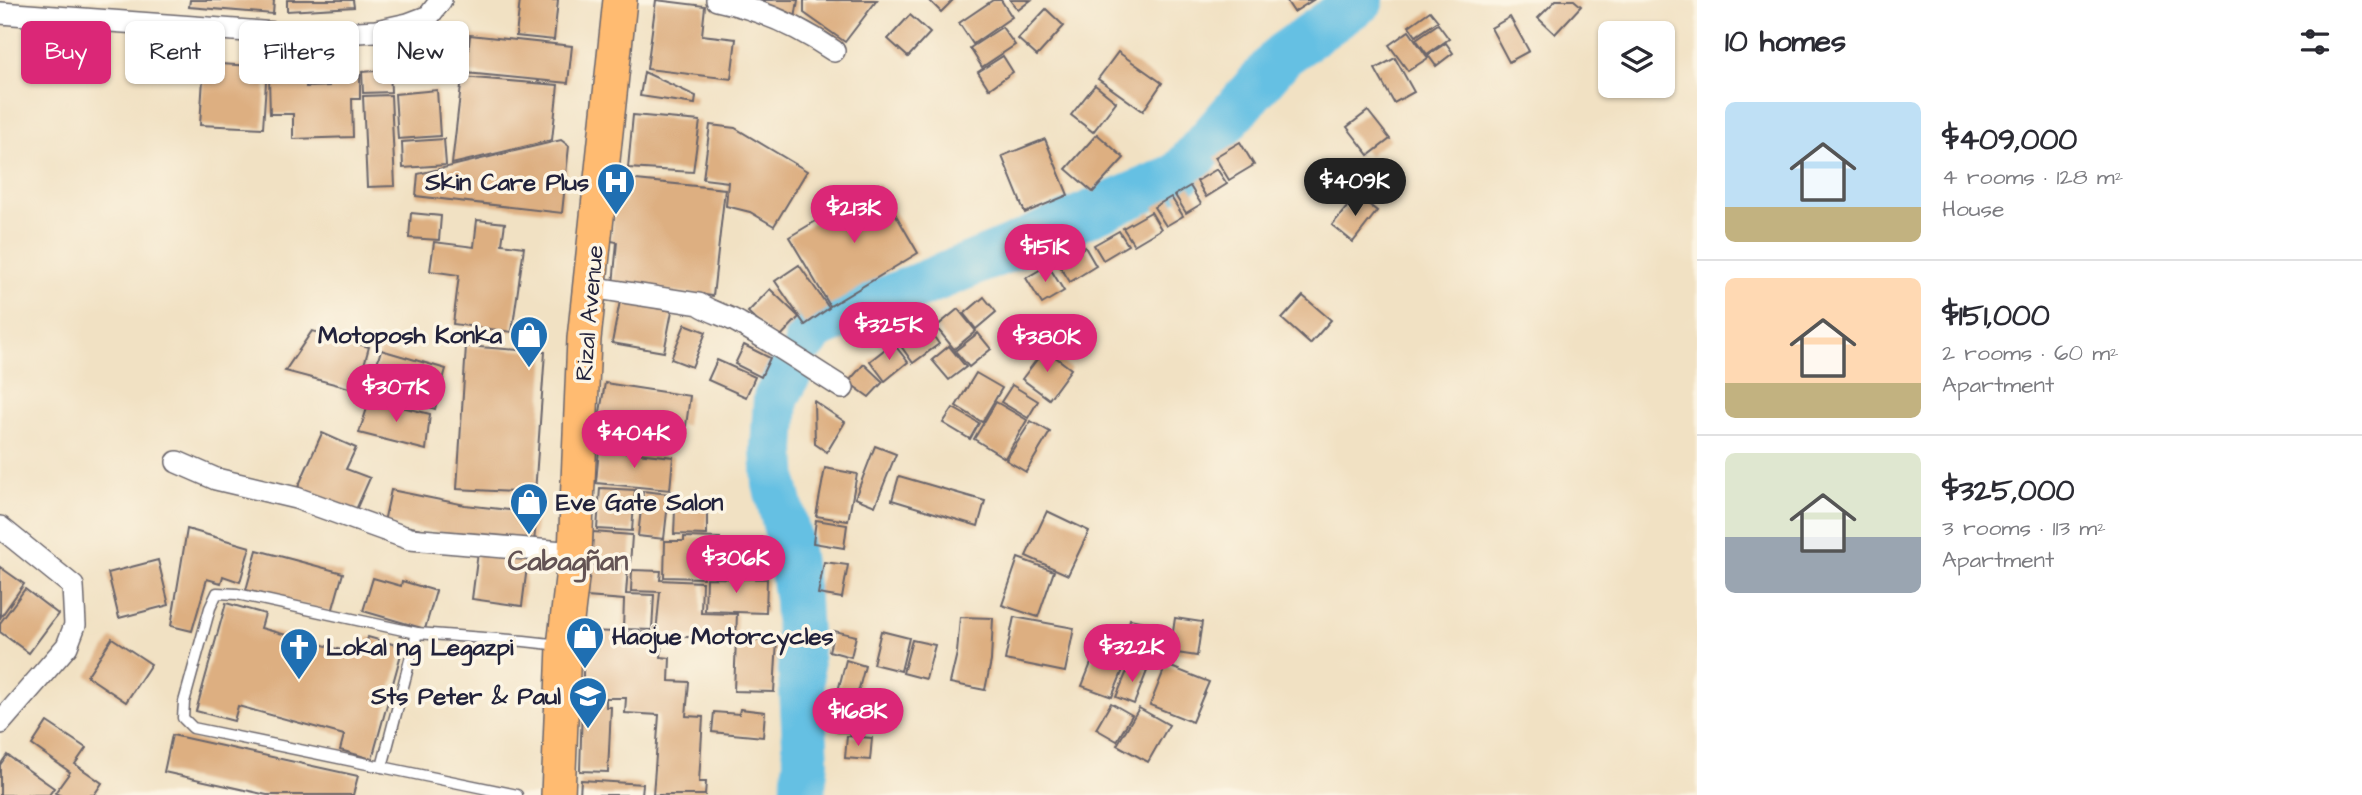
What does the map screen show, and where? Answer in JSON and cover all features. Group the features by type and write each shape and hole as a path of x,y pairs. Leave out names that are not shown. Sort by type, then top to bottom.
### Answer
{"main road":[{"name":"Rizal Avenue","path":"558,795 564,646 575,553 584,339 620,0"}],"street":[{"path":"0,13 304,35 376,31 408,24 429,16 441,0"},
{"path":"717,0 761,11 796,27 834,51"},
{"path":"590,287 699,304 781,347 843,387"},
{"path":"177,462 216,479 296,498 410,539 575,553"},
{"path":"0,527 74,586 75,625 67,646 0,723"}],"lane":[{"path":"517,795 193,728 183,718 184,702 210,608 217,593 237,594 417,633 524,640 564,646"},
{"path":"382,767 417,633"}],"building":[{"path":"190,0 274,0 273,14 189,7"},
{"path":"287,0 353,0 354,7 287,11"},
{"path":"520,0 558,0 554,40 516,36"},
{"path":"656,0 705,6 702,35 736,39 731,79 647,69"},
{"path":"750,0 798,0 795,19"},
{"path":"804,0 877,0 845,42 804,13"},
{"path":"929,0 953,0 941,12"},
{"path":"993,0 1001,0 1012,17 973,44 959,23"},
{"path":"1010,0 1031,0 1018,10"},
{"path":"1286,0 1313,0 1294,12"},
{"path":"1556,0 1574,0 1581,6 1555,34 1538,18"},
{"path":"1046,9 1064,26 1037,56 1018,39"},
{"path":"1430,11 1438,21 1416,36 1409,26"},
{"path":"910,15 930,33 908,57 888,39"},
{"path":"1510,17 1529,51 1509,62 1491,28"},
{"path":"1438,24 1449,39 1427,54 1416,39"},
{"path":"1002,27 1015,45 982,67 970,48"},
{"path":"1409,31 1428,58 1408,71 1389,45"},
{"path":"470,35 572,46 568,83 469,73"},
{"path":"1446,43 1453,53 1436,66 1428,55"},
{"path":"1118,52 1162,83 1143,111 1098,79"},
{"path":"1003,56 1013,72 989,89 978,72"},
{"path":"1395,58 1414,92 1394,103 1375,69"},
{"path":"225,64 239,65 239,84 266,84 263,128 200,125 203,84 225,84"},
{"path":"373,71 373,84 391,84 391,92 363,93 362,72"},
{"path":"644,72 696,96 695,104 640,96"},
{"path":"359,75 360,99 352,99 353,137 293,139 293,114 270,114 269,84 306,84 306,87 359,84"},
{"path":"469,78 558,85 552,140 452,164 461,84 469,84"},
{"path":"1095,85 1116,102 1093,132 1071,115"},
{"path":"437,90 440,136 398,139 395,94"},
{"path":"391,95 395,186 367,187 363,96"},
{"path":"1368,111 1390,139 1369,155 1347,127"},
{"path":"633,115 700,121 693,172 628,168"},
{"path":"710,125 735,128 807,171 774,226 750,212 726,206 728,182 703,179"},
{"path":"1097,134 1124,158 1093,192 1066,169"},
{"path":"444,139 446,165 403,168 402,142"},
{"path":"1045,139 1068,195 1025,213 1002,156"},
{"path":"561,140 569,146 562,213 416,196 418,174"},
{"path":"1240,142 1254,165 1229,180 1215,157"},
{"path":"1217,169 1227,184 1206,197 1197,181"},
{"path":"626,179 725,189 713,296 613,285 617,242 611,241 615,202 624,203"},
{"path":"878,184 918,253 830,306 789,237"},
{"path":"1190,186 1201,204 1186,213 1175,195"},
{"path":"1357,195 1377,211 1353,242 1332,225"},
{"path":"1171,197 1183,216 1166,226 1154,207"},
{"path":"1151,212 1161,229 1134,245 1123,228"},
{"path":"411,213 441,216 439,240 409,238"},
{"path":"477,220 505,223 502,244 524,247 512,332 453,324 459,275 430,271 434,242 474,247"},
{"path":"1119,231 1128,245 1103,260 1094,245"},
{"path":"1085,247 1096,266 1070,282 1058,263"},
{"path":"799,265 829,308 805,325 775,281"},
{"path":"1048,265 1064,291 1042,304 1026,278"},
{"path":"770,289 799,317 777,340 748,312"},
{"path":"1303,296 1331,320 1310,344 1282,319"},
{"path":"984,297 996,312 976,329 964,314"},
{"path":"620,301 672,311 664,352 612,343"},
{"path":"958,309 976,331 954,349 936,327"},
{"path":"924,322 939,344 913,363 898,342"},
{"path":"685,324 706,332 692,367 671,359"},
{"path":"312,331 369,347 357,390 285,371"},
{"path":"978,333 991,349 969,367 955,351"},
{"path":"893,343 908,362 885,381 870,361"},
{"path":"744,345 770,358 761,377 735,364"},
{"path":"466,346 545,352 535,493 457,489"},
{"path":"949,346 966,367 949,380 932,360"},
{"path":"1045,349 1071,369 1049,399 1022,379"},
{"path":"381,350 446,369 435,409 369,390"},
{"path":"717,360 755,377 746,397 708,380"},
{"path":"864,364 883,382 869,397 848,382"},
{"path":"976,373 1002,388 982,422 956,406"},
{"path":"605,383 690,396 686,426 625,418 625,422 599,418"},
{"path":"1012,385 1038,401 1028,418 1001,402"},
{"path":"370,399 430,414 426,450 359,433"},
{"path":"814,401 845,422 827,452 815,444"},
{"path":"996,402 1027,420 1005,458 974,439"},
{"path":"953,408 979,423 970,439 943,423"},
{"path":"1031,421 1050,432 1026,472 1006,460"},
{"path":"322,433 356,448 346,469 370,478 355,512 298,487"},
{"path":"875,446 896,454 875,506 855,498"},
{"path":"599,449 673,457 670,490 596,483"},
{"path":"825,468 857,474 848,521 816,516"},
{"path":"899,476 985,501 978,526 892,500"},
{"path":"600,488 635,490 632,531 597,529"},
{"path":"391,490 465,505 537,513 534,542 438,532 384,522"},
{"path":"643,491 669,494 664,539 638,536"},
{"path":"675,510 707,511 707,535 674,534"},
{"path":"1047,511 1089,531 1068,575 1026,556"},
{"path":"816,520 847,525 844,548 813,543"},
{"path":"187,529 250,547 240,582 223,576 221,583 207,579 192,631 171,626"},
{"path":"593,532 632,535 630,566 591,563"},
{"path":"684,537 720,538 719,559 704,558 703,578 664,577 665,541 684,541"},
{"path":"257,550 343,573 332,612 246,590"},
{"path":"478,552 528,559 522,606 472,599"},
{"path":"1018,558 1054,571 1038,617 1002,605"},
{"path":"158,560 169,605 119,618 108,573"},
{"path":"824,562 848,565 842,598 818,594"},
{"path":"589,565 628,567 626,594 654,595 652,630 623,629 624,600 587,597"},
{"path":"0,567 24,584 0,618"},
{"path":"632,570 661,571 660,580 702,582 701,613 737,614 736,639 662,636 661,657 670,658 669,681 689,682 686,716 703,717 699,782 706,782 705,795 653,795 659,715 625,713 626,698 606,698 606,707 611,707 608,772 580,771 582,706 590,706 590,695 583,694 583,631 656,633 660,592 631,591"},
{"path":"373,578 401,586 402,581 436,591 425,629 363,611"},
{"path":"706,578 767,579 766,613 705,611"},
{"path":"25,589 58,614 29,653 0,632 0,623"},
{"name":"Lokal ng Legazpi","path":"226,603 265,614 261,628 363,656 368,637 403,647 372,759 340,750 344,735 238,706 234,721 196,711"},
{"path":"960,617 993,618 991,661 985,690 950,683 957,653"},
{"path":"1014,617 1074,628 1065,672 1005,660"},
{"path":"1175,618 1202,622 1197,656 1170,652"},
{"path":"1130,619 1163,626 1158,651 1125,644"},
{"path":"834,631 856,636 851,657 829,651"},
{"path":"881,631 909,638 901,671 873,664"},
{"path":"112,638 151,664 126,702 87,676"},
{"path":"736,639 777,640 774,692 734,691"},
{"path":"912,640 935,645 926,679 903,673"},
{"path":"1095,653 1125,665 1112,697 1082,686"},
{"path":"846,660 865,666 857,696 838,691"},
{"path":"1130,664 1147,671 1134,704 1116,697"},
{"path":"1166,665 1209,682 1192,722 1150,705"},
{"path":"838,701 875,701 875,732 838,732"},
{"path":"1111,703 1132,715 1117,741 1096,729"},
{"path":"1139,708 1169,725 1148,762 1117,745"},
{"path":"740,709 765,712 763,737 712,732 714,712 739,714"},
{"path":"47,722 86,748 75,764 102,783 94,795 55,793 70,772 32,745"},
{"path":"172,735 358,776 353,795 267,795 164,772"},
{"path":"847,736 872,738 870,760 845,758"},
{"path":"7,755 54,788 49,795 0,795 0,765"},
{"path":"581,780 643,784 642,795 580,795"}],"waterway":[{"path":"807,339 812,329 999,253 1179,175 1283,55 1361,0"},
{"path":"789,374 776,398 773,450 775,484 788,536 797,600 806,761 802,795"}],"place":[{"name":"Skin Care Plus","path":"616,216"},
{"name":"Motoposh Konka","path":"529,369"},
{"name":"Eve Gate Salon","path":"529,536"},
{"name":"Haojue Motorcycles","path":"585,670"},
{"name":"Lokal ng Legazpi","path":"299,681"},
{"name":"Sts Peter & Paul","path":"588,730"}],"district":[{"name":"Cabagñan","path":"568,560"}]}
